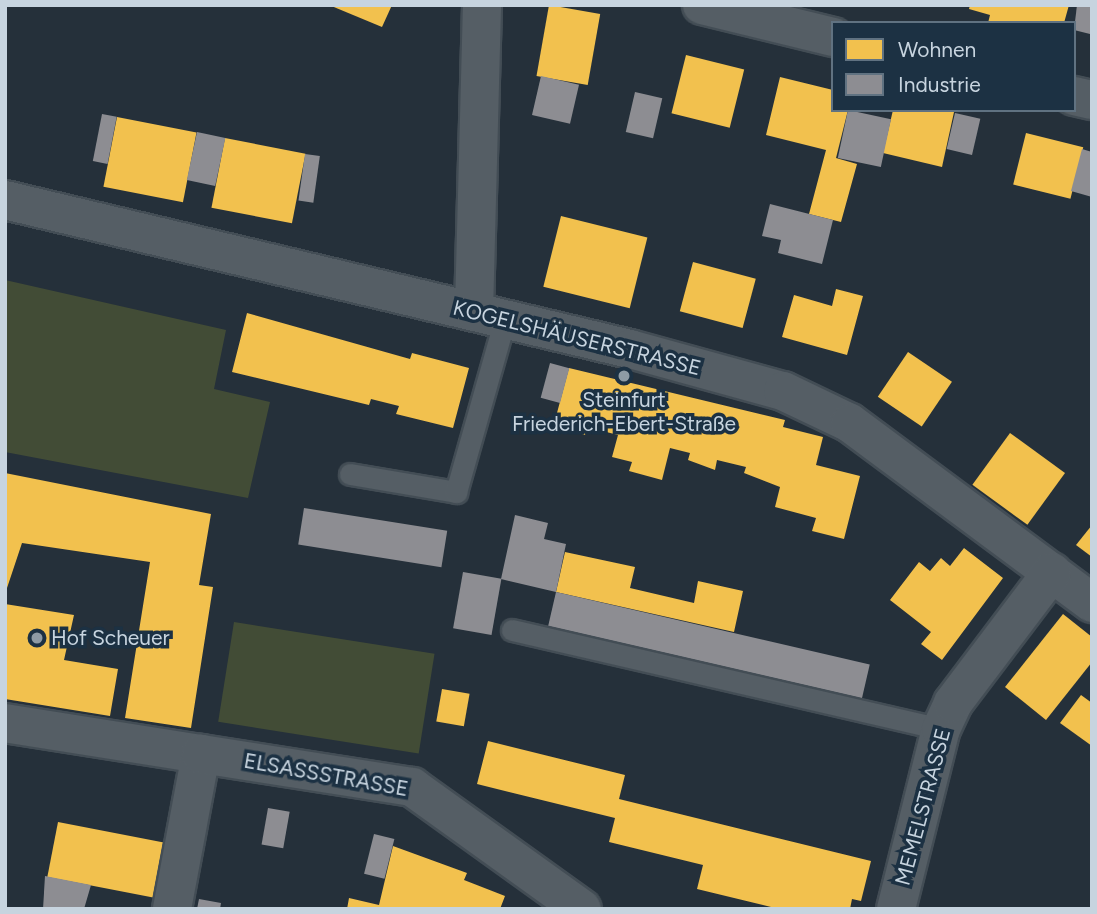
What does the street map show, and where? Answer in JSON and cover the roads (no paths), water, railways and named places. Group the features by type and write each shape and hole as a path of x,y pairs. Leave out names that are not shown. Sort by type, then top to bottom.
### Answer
{"street":[{"path":"482,5 489,315"},
{"path":"702,5 831,37"},
{"name":"KOGELSHÄUSERSTRASSE","path":"5,200 489,315 783,391 850,423 1092,603"},
{"name":"MEMELSTRASSE","path":"896,909 941,729 978,666 1052,572"},
{"name":"ELSASSSTRASSE","path":"5,723 412,788 582,909"},
{"path":"173,909 201,754"}],"lane":[{"path":"350,474 456,492 489,315"},
{"path":"512,630 941,729"}],"place":[{"name":"Steinfurt Friederich-Ebert-Straße","path":"624,376"},
{"name":"Hof Scheuer","path":"37,638"}]}
